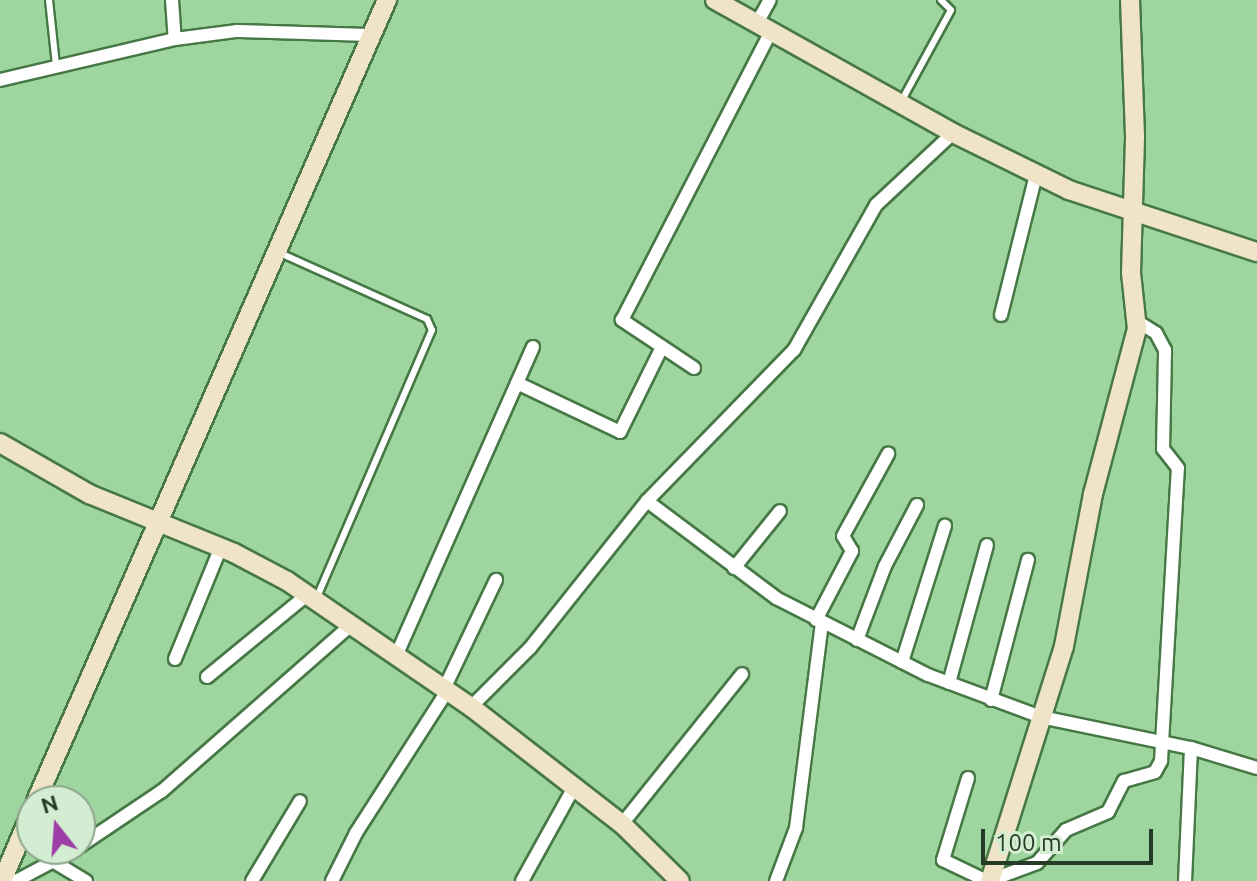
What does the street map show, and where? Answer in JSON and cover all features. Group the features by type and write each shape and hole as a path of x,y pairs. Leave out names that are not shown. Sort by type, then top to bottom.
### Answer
{"street":[{"path":"172,0 175,39"},
{"path":"43,785 387,0"},
{"path":"715,0 953,133 1036,175 1134,215 1257,252"},
{"path":"694,368 622,320 764,27 770,0"},
{"path":"989,881 1064,646 1093,494 1137,321 1131,273 1134,215 1130,0"},
{"path":"0,80 175,39 281,28 371,35"},
{"path":"471,707 530,648 647,501 794,350 876,205 953,133"},
{"path":"1001,315 1036,175"},
{"path":"968,778 943,860 989,881 1037,863 1066,830 1108,812 1124,781 1155,772 1161,741 1178,468 1163,449 1165,350 1156,333 1137,321"},
{"path":"396,656 533,347"},
{"path":"517,383 620,432 662,347"},
{"path":"0,443 62,481 265,567 471,707 622,824 677,880"},
{"path":"776,881 796,828 819,621 852,550 843,536 888,454"},
{"path":"647,501 734,568 819,621 949,683 1041,717 1191,748 1257,768"},
{"path":"857,640 885,566 917,505"},
{"path":"734,568 780,511"},
{"path":"902,662 945,526"},
{"path":"949,683 987,545"},
{"path":"175,659 221,547"},
{"path":"991,700 1028,560"},
{"path":"332,881 356,833 445,690 496,580"},
{"path":"207,677 311,598"},
{"path":"96,836 162,791 351,625"},
{"path":"622,824 742,674"},
{"path":"1185,881 1191,748"},
{"path":"522,881 574,787"},
{"path":"252,881 300,801"},
{"path":"2,881 16,848"},
{"path":"16,881 52,865"},
{"path":"59,865 86,881"}],"lane":[{"path":"49,0 56,65"},
{"path":"901,103 951,10 941,0"},
{"path":"276,251 427,319 432,330 311,598"}]}
